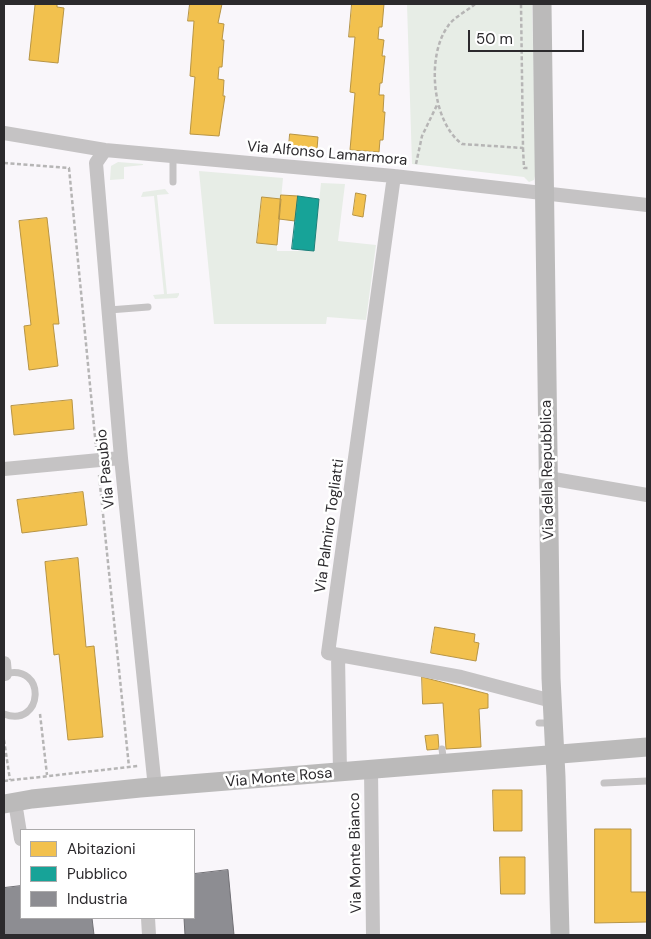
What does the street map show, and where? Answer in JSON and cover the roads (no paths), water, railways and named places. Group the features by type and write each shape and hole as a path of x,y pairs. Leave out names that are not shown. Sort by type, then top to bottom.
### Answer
{"street":[{"name":"Via della Repubblica","path":"542,4 552,701 546,723 554,753 560,935"},
{"name":"Via Alfonso Lamarmora","path":"4,136 106,150 394,176 647,204"},
{"name":"Via Pasubio","path":"106,150 96,163 121,458 155,788"},
{"name":"Via Palmiro Togliatti","path":"338,655 328,653 394,176"},
{"path":"4,469 121,458"},
{"path":"548,478 647,495"},
{"path":"340,773 338,655 461,677 552,701"},
{"name":"Via Monte Rosa","path":"9,803 155,788 371,770 443,757 493,757 647,747"},
{"name":"Via Monte Bianco","path":"371,770 373,935"},
{"path":"9,803 20,837"},
{"path":"148,919 149,935"}],"lane":[{"path":"173,156 173,182"},
{"path":"109,310 148,307"},
{"path":"4,670 29,678 35,689 33,705 22,715 12,717 4,714"},
{"path":"604,783 647,781"}]}
